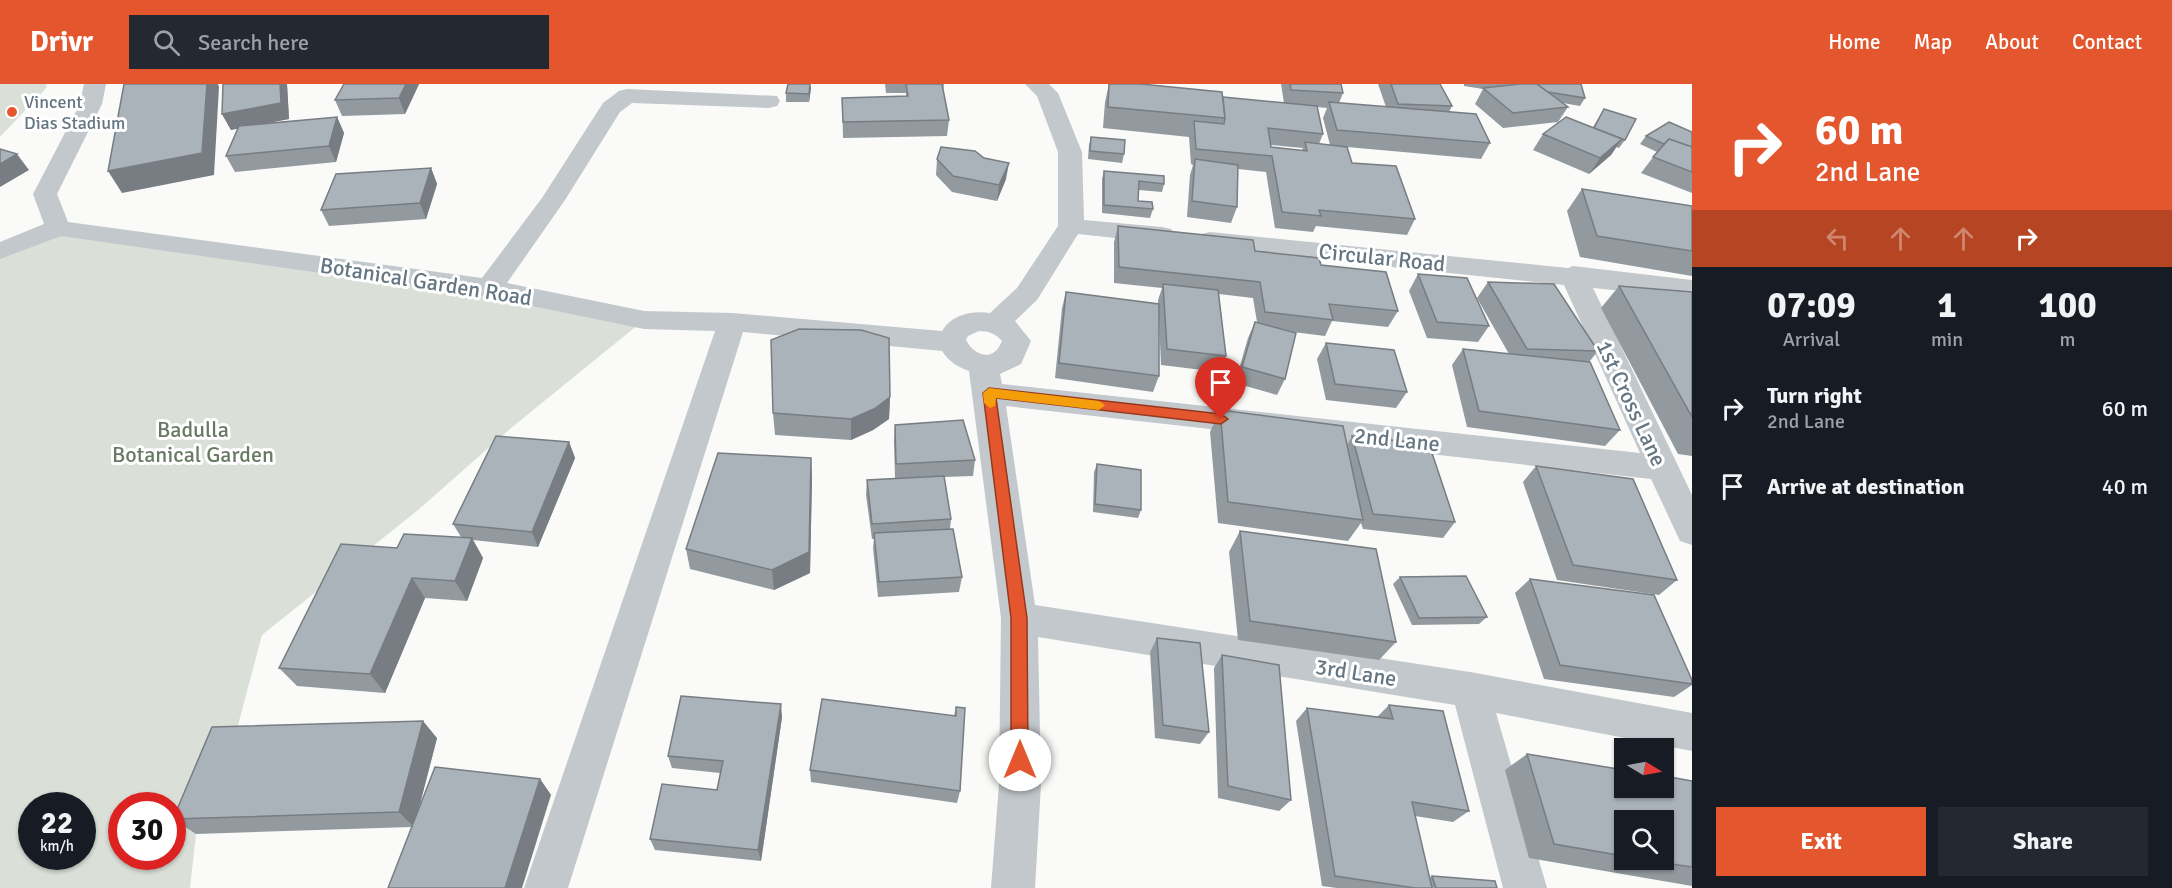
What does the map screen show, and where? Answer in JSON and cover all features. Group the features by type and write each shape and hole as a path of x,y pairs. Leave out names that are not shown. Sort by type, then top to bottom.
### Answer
{"street":[{"path":"0,251 58,228 45,194 91,104 95,84"},
{"path":"996,323 1027,294 1071,226 1070,152 1047,93 1036,84"},
{"path":"489,288 530,236 563,188 610,108 622,98 646,96 769,101"},
{"name":"Circular Road","path":"1071,226 1573,275 1692,289"},
{"name":"Botanical Garden Road","path":"58,228 489,288 644,320 732,322 952,342"},
{"name":"1st Cross Lane","path":"1573,275 1692,531"},
{"path":"986,379 1012,356 1017,341 1013,334 996,323 975,321 965,324 953,334 952,342 958,354 986,379 1019,618 1020,784 1013,888"},
{"path":"546,888 732,322"},
{"name":"2nd Lane","path":"986,379 1662,468"},
{"name":"3rd Lane","path":"1019,618 1470,690 1692,732"},
{"path":"1470,690 1525,888"}],"green space":[{"name":"Vincent Dias Stadium","path":"0,84 46,84 47,87 0,137"},
{"name":"Badulla Botanical Garden","path":"58,228 644,320 511,428 418,510 262,635 233,744 196,834 190,888 0,888 0,251"}],"building":[{"path":"124,84 207,84 202,153 108,171"},
{"path":"223,84 280,84 281,103 222,114"},
{"path":"344,84 406,84 399,98 335,100"},
{"path":"788,84 810,84 809,94 786,93"},
{"path":"906,84 942,84 949,120 843,122 842,98 908,96"},
{"path":"1109,84 1141,84 1222,92 1225,118 1108,107"},
{"path":"1290,84 1341,84 1343,93 1291,90"},
{"path":"1391,84 1440,84 1452,106 1398,104"},
{"path":"1537,84 1568,107 1513,113 1483,88"},
{"path":"1537,84 1581,84 1585,98 1548,92"},
{"path":"1223,97 1317,106 1323,134 1268,128 1271,147 1307,151 1305,142 1347,147 1352,163 1396,166 1415,219 1319,210 1321,216 1282,212 1272,156 1196,149 1194,121 1224,124"},
{"path":"1329,102 1476,114 1490,143 1337,130"},
{"path":"1604,109 1636,119 1625,140 1594,128"},
{"path":"337,117 329,146 226,156 239,126"},
{"path":"1566,117 1622,139 1600,158 1543,134"},
{"path":"1669,122 1692,132 1692,147 1669,139 1664,144 1646,136"},
{"path":"1091,137 1125,140 1124,154 1090,151"},
{"path":"1669,139 1692,147 1692,172 1653,157"},
{"path":"941,147 975,151 984,158 1009,163 999,185 953,176 937,159"},
{"path":"0,149 17,154 0,164"},
{"path":"1195,159 1238,165 1237,207 1192,201"},
{"path":"431,168 420,203 321,210 336,174"},
{"path":"1104,171 1164,176 1164,184 1139,181 1138,201 1152,202 1153,209 1104,205"},
{"path":"1582,189 1692,206 1692,251 1597,236"},
{"path":"1118,226 1253,240 1255,251 1319,258 1321,265 1386,272 1398,311 1329,304 1333,320 1265,312 1260,282 1119,267"},
{"path":"1418,274 1467,278 1489,326 1437,322"},
{"path":"1488,282 1554,284 1598,351 1527,349"},
{"path":"1163,284 1218,290 1226,356 1167,349"},
{"path":"1619,286 1692,292 1692,417"},
{"path":"1066,292 1159,304 1159,376 1059,363"},
{"path":"1255,322 1296,333 1285,379 1242,367"},
{"path":"799,329 861,330 889,338 890,397 874,409 851,419 773,413 771,340"},
{"path":"1326,343 1394,350 1407,392 1335,384"},
{"path":"1463,349 1590,362 1620,430 1479,411"},
{"path":"1220,410 1343,426 1363,520 1228,502"},
{"path":"963,420 975,460 896,464 895,425"},
{"path":"496,436 569,442 532,532 453,524"},
{"path":"1352,436 1429,444 1455,522 1373,514"},
{"path":"718,453 811,458 809,552 772,570 686,549"},
{"path":"1097,464 1141,470 1141,510 1095,504"},
{"path":"1536,466 1633,479 1677,580 1573,565"},
{"path":"944,476 951,519 872,524 867,480"},
{"path":"953,529 962,577 879,582 874,533"},
{"path":"1240,531 1376,549 1396,642 1250,621"},
{"path":"404,534 472,538 455,581 412,578 370,674 279,668 341,544 397,548"},
{"path":"1466,576 1487,617 1419,618 1400,577"},
{"path":"1530,579 1654,595 1692,684 1560,665"},
{"path":"1157,638 1200,643 1209,732 1163,725"},
{"path":"1222,655 1279,665 1291,800 1228,786"},
{"path":"681,696 781,704 758,850 650,839 662,784 717,790 723,761 668,756"},
{"path":"822,699 956,716 956,707 965,708 960,791 810,770"},
{"path":"1389,705 1443,711 1469,811 1412,802 1432,888 1415,888 1335,876 1307,708 1393,719"},
{"path":"423,721 399,812 186,819 184,792 212,727"},
{"path":"1527,754 1614,768 1614,798 1674,798 1674,778 1692,781 1692,867 1674,864 1674,810 1614,810 1614,854 1554,844"},
{"path":"435,767 540,779 505,888 388,888"},
{"path":"1432,876 1495,881 1497,888 1436,888"}],"slow traffic":[{"path":"990,403 989,393 1099,405"}],"place":[{"name":"Vincent Dias Stadium","path":"12,112"}],"route":[{"path":"1020,760 1019,618 989,393 1221,419"}]}
